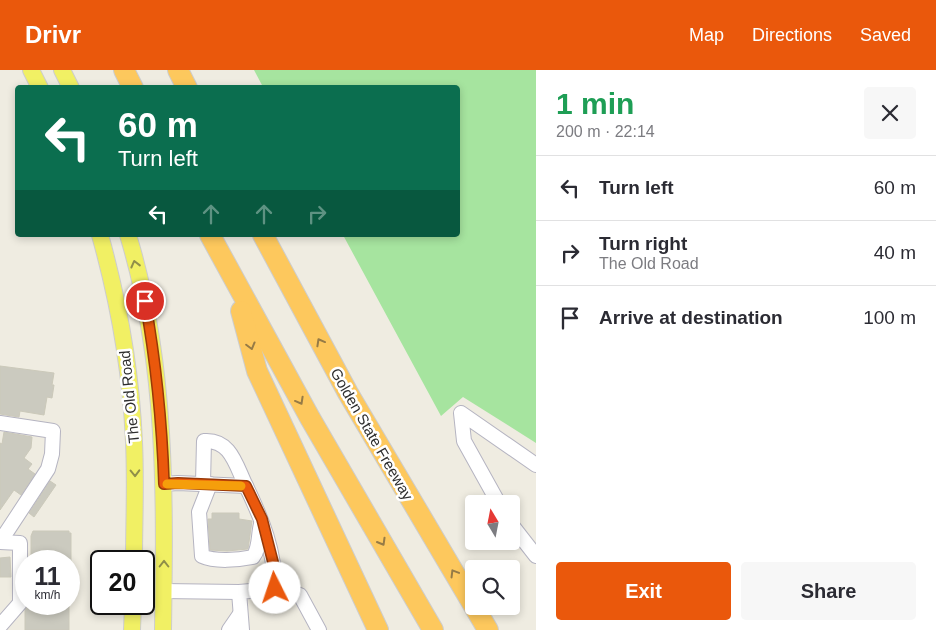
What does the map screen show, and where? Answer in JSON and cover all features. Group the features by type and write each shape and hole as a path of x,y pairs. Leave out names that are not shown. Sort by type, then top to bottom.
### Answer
{"highway":[{"path":"124,70 132,85"},
{"path":"178,70 186,85"},
{"path":"211,237 310,418 433,630"},
{"name":"Golden State Freeway","path":"264,237 348,393 488,630"},
{"path":"234,282 257,371 378,630"}],"main road":[{"path":"31,70 38,85"},
{"path":"62,70 70,85"},
{"name":"The Old Road","path":"100,237 115,298 129,379 134,443 134,550"},
{"name":"The Old Road","path":"129,237 145,301 155,358 163,441 163,630"},
{"path":"132,615 132,630"}],"lane":[{"path":"494,495 464,441 461,412 536,465"},
{"path":"0,423 53,431 52,454 48,469 0,542"},
{"path":"262,519 258,534 258,551 253,557 244,559 208,559 202,556 199,512 206,484 204,441 214,440 228,449 262,519 275,570 275,588"},
{"path":"164,484 246,486"},
{"path":"520,536 536,556"},
{"path":"0,542 20,542 20,604 0,626"},
{"path":"163,591 239,592 275,588 300,595 319,630"},
{"path":"239,592 242,630"},
{"path":"229,630 240,614"}],"green space":[{"path":"254,70 536,70 536,443 463,397 441,416 344,237 460,237 460,85 262,85"}],"building":[{"path":"0,366 54,373 52,398 47,397 44,415 20,411 19,417 0,414"},
{"path":"4,432 32,437 31,448 24,458 32,464 28,469 35,474 21,495 14,490 0,510 0,443 2,444"},
{"path":"50,481 56,485 34,517 29,513"},
{"path":"212,513 239,513 239,519 252,521 248,549 210,550 208,519 212,519"},
{"path":"33,531 69,531 71,533 71,550 31,550"},
{"path":"10,557 11,577 0,577 0,558"},
{"path":"25,615 69,615 69,630 25,630"}],"slow traffic":[{"path":"167,484 203,483 241,486"}],"route":[{"path":"145,301 155,358 163,441 164,484 203,483 246,486 262,519 275,570 275,588"}]}
